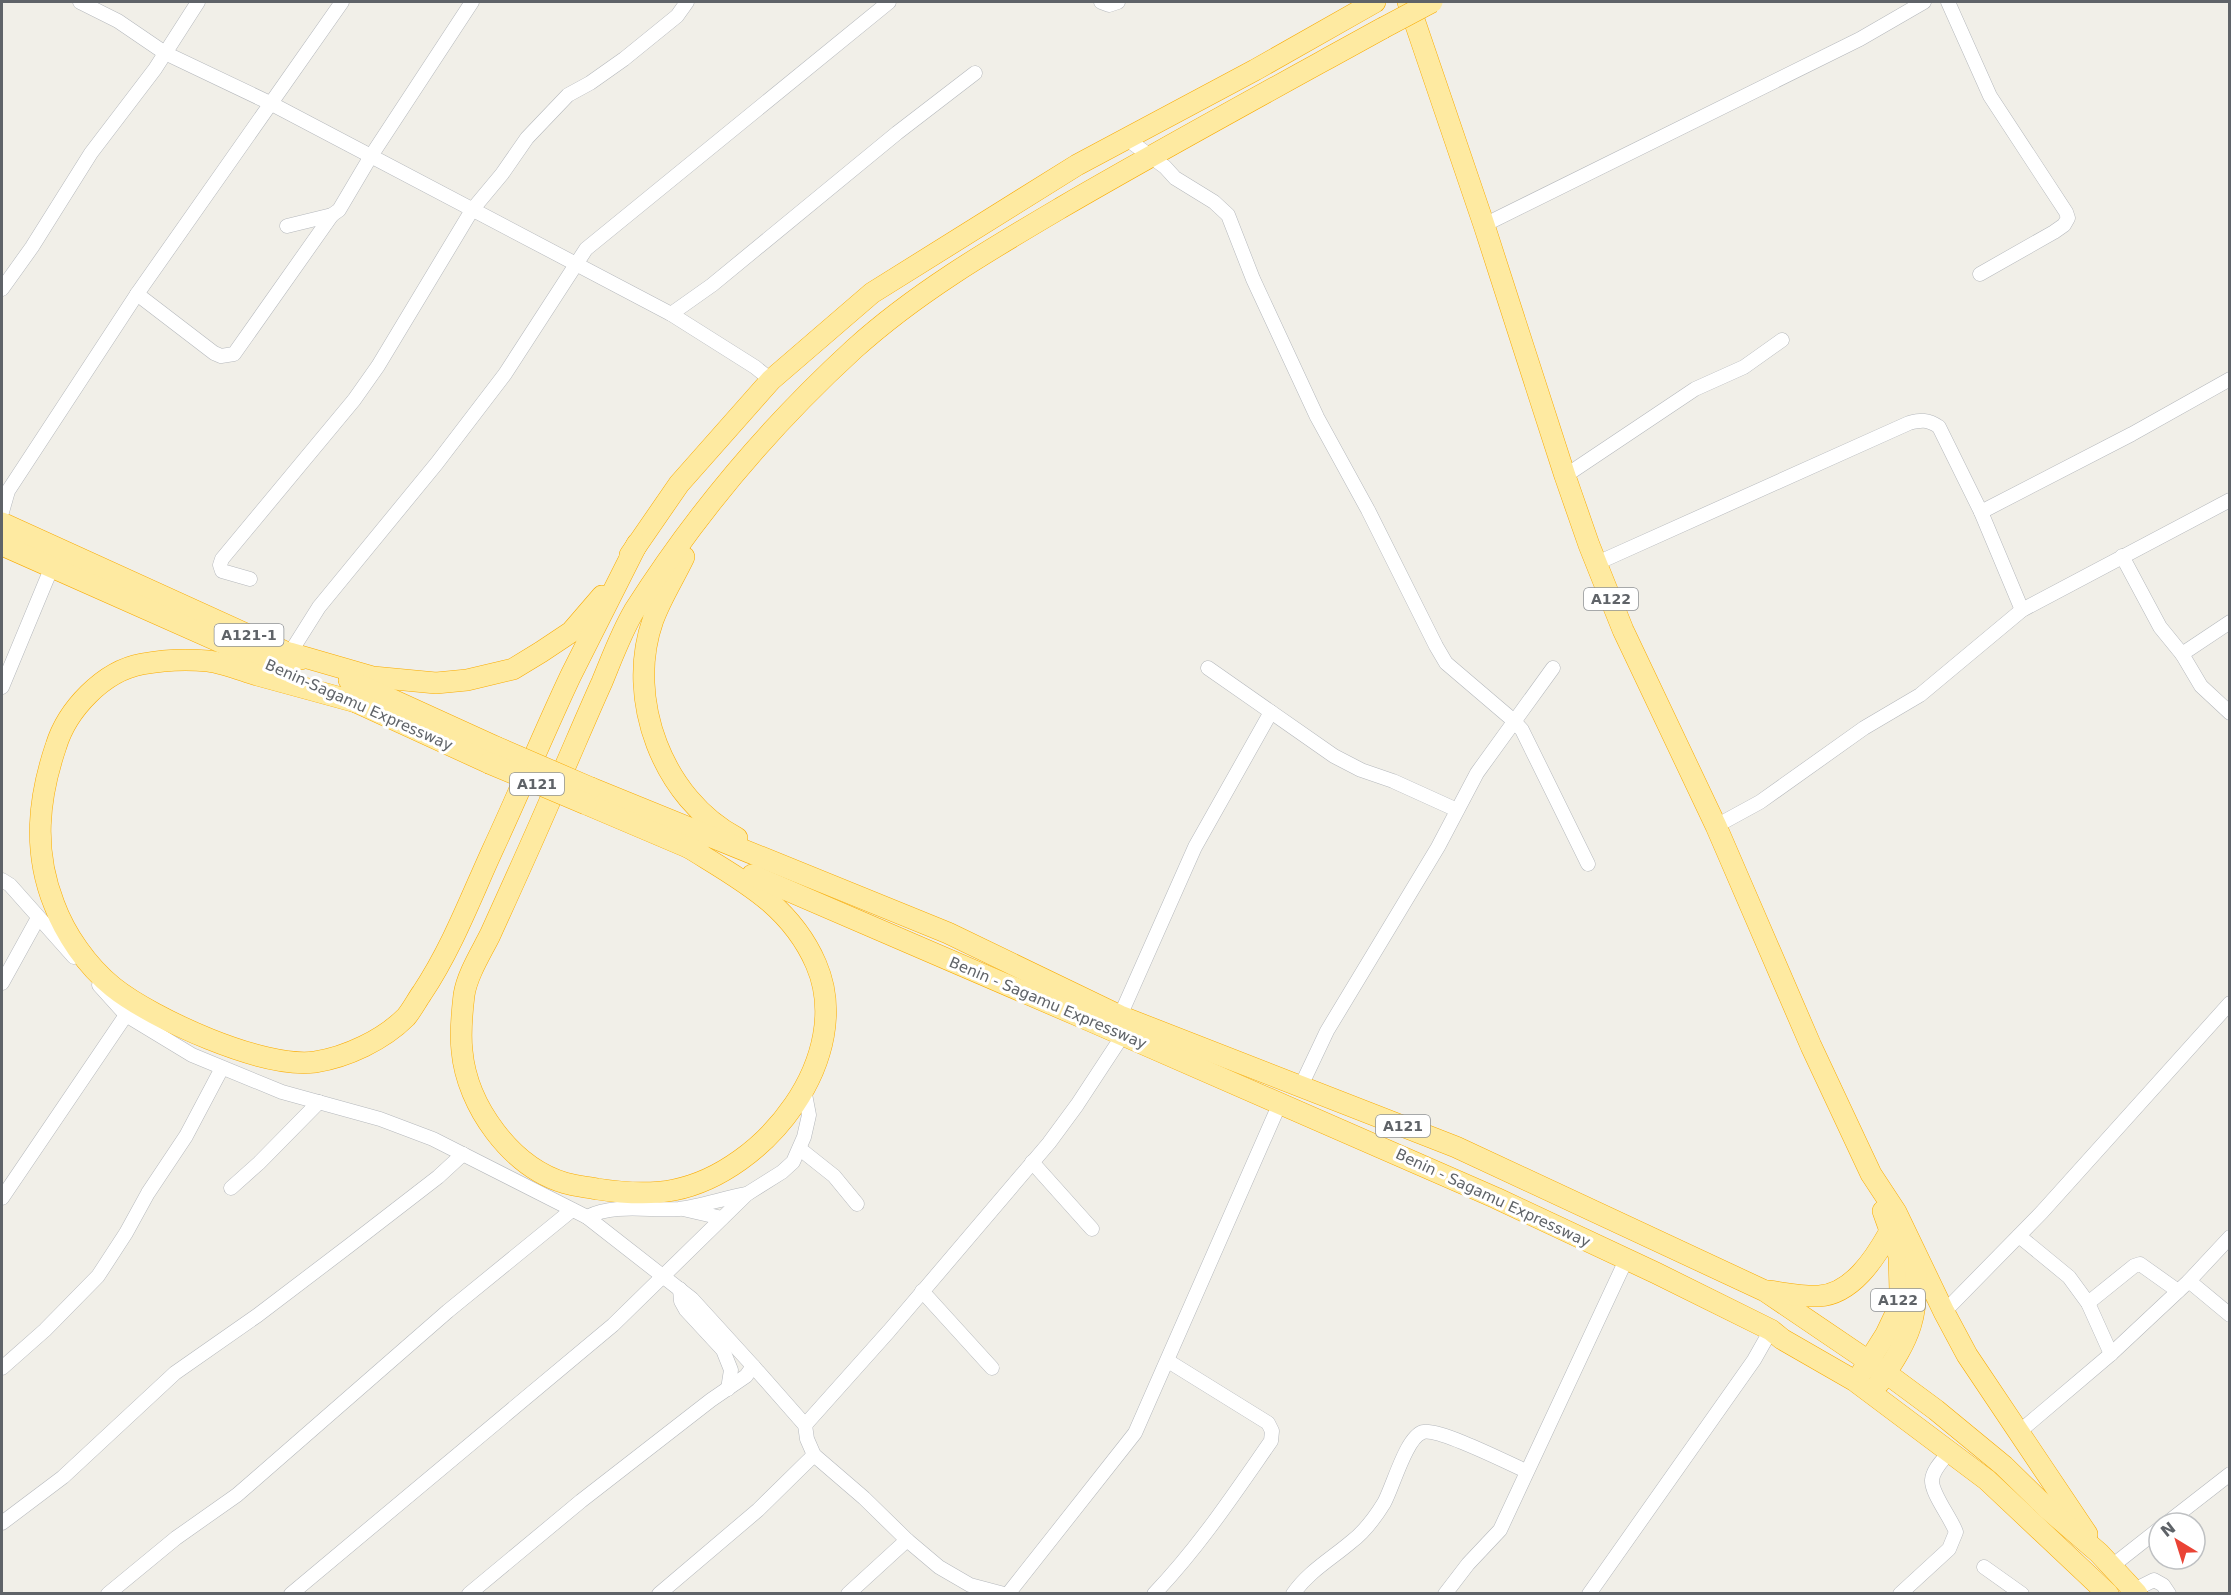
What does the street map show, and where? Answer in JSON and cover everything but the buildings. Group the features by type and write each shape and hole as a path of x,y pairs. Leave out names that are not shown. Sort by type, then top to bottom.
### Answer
{"highway":[{"path":"290,653 373,677 436,683 467,680 513,669 571,632 601,597 679,484 771,380 872,293 1077,165 1255,70 1374,2"},
{"name":"A122","path":"1408,2 1484,225 1565,476 1623,630 1716,826 1811,1046 1871,1174 1889,1233 1899,1256 1900,1291 1896,1313 1886,1334 1877,1367"},
{"path":"688,847 766,896 794,925 816,964 823,988 825,1017 820,1048 804,1089 788,1112 765,1140 737,1162 677,1189 637,1193 563,1183 522,1162 486,1121 467,1073 462,1050 464,990 518,876 630,617 712,500 772,432 855,348 924,291 1013,236 1150,157 1432,2"},
{"path":"712,500 653,620 645,662 644,687 649,714 661,755 673,779 690,801 723,831 812,878"},
{"name":"A121-1","path":"2,523 290,653 492,755"},
{"path":"356,702 210,661 167,661 140,664 121,670 86,697 68,719 58,738 49,766 41,805 44,874 55,907 86,959 113,987 162,1018 240,1050 287,1063 314,1062 367,1046 406,1017 440,966 570,678 637,544"},
{"name":"Benin-Sagamu Expressway","path":"2,545 51,569 356,702 492,755"},
{"name":"A121","path":"492,755 589,796 812,878 988,951 1122,1026 1301,1086 1507,1169 1765,1291 1936,1410 2004,1466 2048,1509 2106,1559 2135,1592"},
{"name":"Benin - Sagamu Expressway","path":"589,796 688,847 1122,1026 1280,1103 1496,1198 1771,1330 1782,1339 1863,1387 1987,1480 2098,1591"},
{"name":"A122","path":"1863,1387 1877,1367 1912,1327 1917,1284 1914,1252 1896,1212 1871,1174"},
{"path":"1765,1291 1822,1296 1839,1291 1861,1274 1879,1251 1889,1233"},
{"path":"1914,1252 1967,1355 2106,1559"}],"street":[{"path":"80,2 118,21 165,53 270,103 671,314 755,367 771,380"},
{"path":"2,289 32,247 91,153 165,53 198,2"},
{"path":"2,513 8,491 137,294 342,2"},
{"path":"137,294 214,353 221,356 234,354 332,214 344,203 371,156 472,2"},
{"path":"250,579 229,575 222,571 220,565 222,559 378,366 472,210 502,174 527,138 568,95 590,83 624,59 677,16 687,2"},
{"path":"290,653 319,607 437,463 505,374 586,249 889,2"},
{"path":"1101,2 1109,5 1118,2"},
{"path":"1484,225 1860,39 1924,2"},
{"path":"1948,2 1990,96 2068,218 2064,225 2054,232 1980,274"},
{"path":"671,314 712,285 897,133 975,73"},
{"path":"1127,139 1165,167 1175,178 1214,202 1228,215 1253,279 1317,417 1368,510 1436,646 1446,663 1514,721 1521,730 1588,864"},
{"path":"287,226 332,214"},
{"path":"1565,476 1695,389 1744,367 1782,340"},
{"path":"1981,512 2132,434 2229,379"},
{"path":"1597,563 1909,423 1923,420 1939,427 1981,512 2022,609"},
{"path":"1716,826 1760,802 1864,728 1920,695 2022,609 2229,500"},
{"path":"2122,556 2160,627 2182,654 2201,686 2229,713"},
{"path":"2,687 51,569"},
{"path":"2182,654 2229,622"},
{"path":"1208,668 1334,756 1361,770 1393,781 1457,810"},
{"path":"1301,1086 1328,1031 1438,847 1477,773 1553,668"},
{"path":"806,1425 889,1331 1032,1162 1077,1105 1122,1026 1195,847 1271,712"},
{"path":"2,880 10,885 126,1015 192,1055 282,1092 380,1119 433,1140 587,1217 692,1299 806,1425 807,1439 814,1455 908,1540 939,1567 970,1585 1006,1593 1135,1432 1280,1103"},
{"path":"2,983 38,918"},
{"path":"1944,1312 2019,1236 2229,1003"},
{"path":"2,1198 126,1015"},
{"path":"2,1368 45,1330 98,1276 148,1193 186,1137 222,1068"},
{"path":"291,1593 613,1325 747,1194 782,1172 793,1162 800,1149 809,1115 804,1089"},
{"path":"231,1188 319,1102"},
{"path":"800,1149 834,1176 857,1204"},
{"path":"2,1523 63,1477 175,1373 258,1315 438,1177 463,1154"},
{"path":"1032,1162 1092,1229"},
{"path":"587,1217 612,1210 680,1209 747,1194"},
{"path":"680,1209 722,1218"},
{"path":"108,1593 176,1538 237,1495 448,1311 572,1210"},
{"path":"2019,1236 2069,1277 2088,1304 2111,1354"},
{"path":"2019,1431 2111,1354 2189,1281 2229,1237"},
{"path":"1445,1593 1500,1530 1626,1260"},
{"path":"2088,1304 2134,1266 2140,1264 2178,1291"},
{"path":"2189,1281 2229,1315"},
{"path":"680,1289 681,1301 686,1310 723,1350 731,1370 728,1389"},
{"path":"922,1291 992,1368"},
{"path":"1589,1593 1754,1360 1771,1330"},
{"path":"1154,1593 1180,1567 1203,1538 1271,1442 1272,1431 1268,1423 1168,1361"},
{"path":"469,1593 581,1501 747,1376 753,1366"},
{"path":"1293,1593 1329,1557 1353,1541 1383,1503 1412,1441 1422,1432 1430,1431 1446,1436 1526,1471"},
{"path":"1900,1593 1949,1550 1954,1540 1956,1532 1934,1489 1932,1479 1937,1467 1950,1451"},
{"path":"659,1593 758,1510 814,1455"},
{"path":"2182,1511 2229,1474"},
{"path":"2106,1559 2147,1536"},
{"path":"848,1593 908,1540"},
{"path":"1984,1567 2022,1593"},
{"path":"2135,1592 2154,1580 2163,1585 2169,1593"}]}
